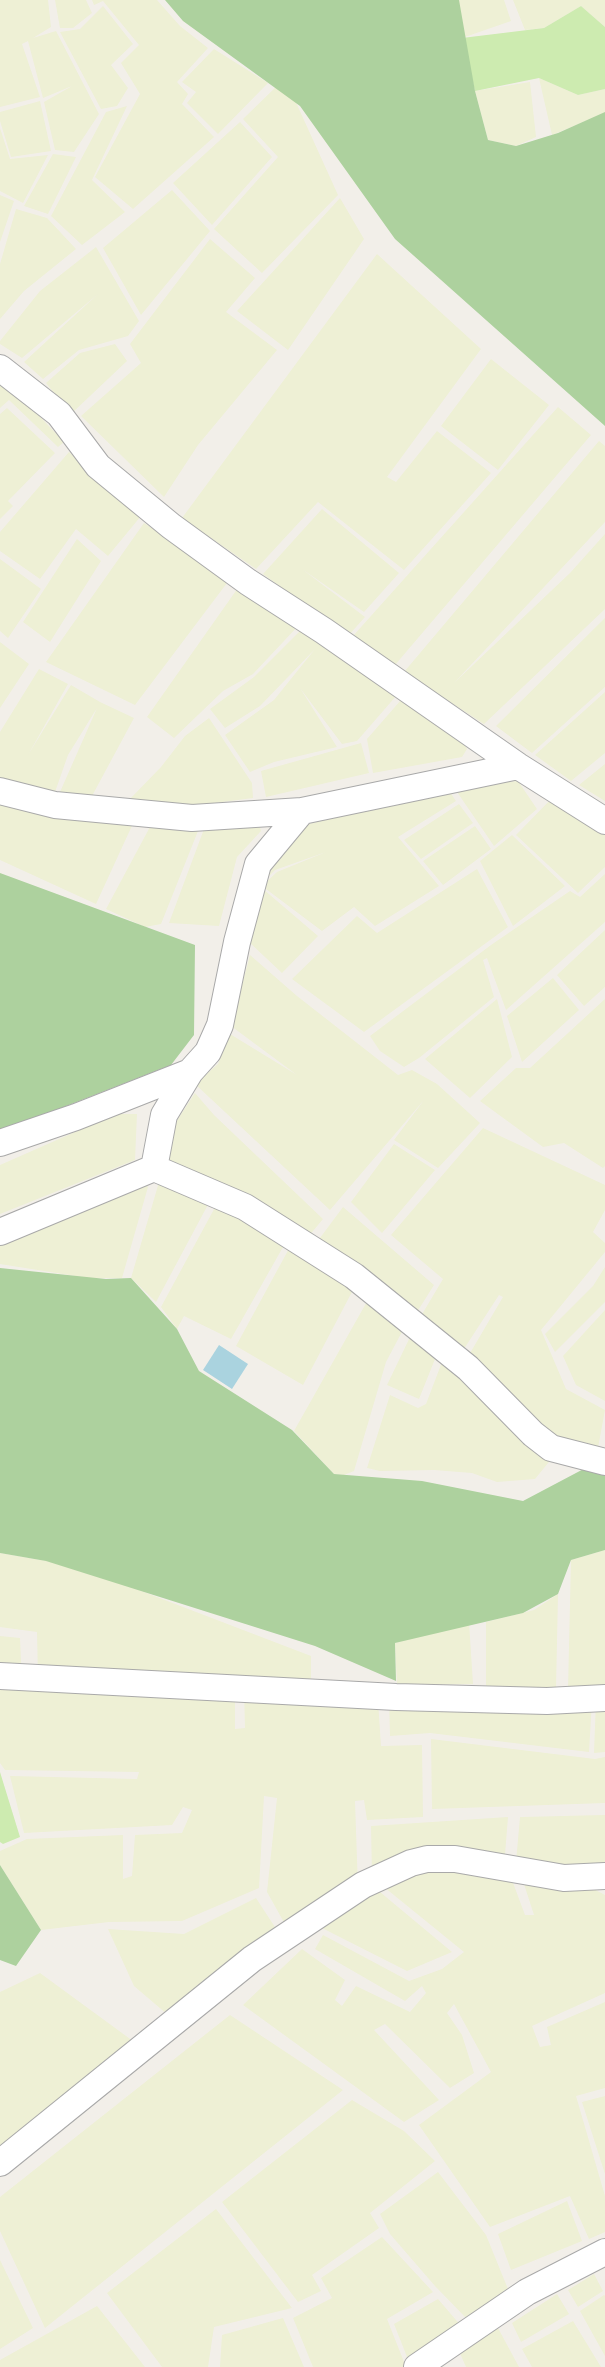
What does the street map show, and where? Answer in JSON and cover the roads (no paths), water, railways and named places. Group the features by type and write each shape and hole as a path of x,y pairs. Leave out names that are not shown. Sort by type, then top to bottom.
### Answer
{"street":[{"path":"0,368 59,414 98,466 171,526 248,582 324,631 518,766 605,821"},
{"path":"0,791 56,805 192,818 302,812 518,766"},
{"path":"154,1168 164,1115 190,1072 208,1052 220,1025 237,942 258,864 302,812"},
{"path":"0,1143 76,1117 190,1072"},
{"path":"0,1232 154,1168 245,1207 354,1275 468,1368 533,1434 551,1449 605,1462"},
{"path":"0,1676 396,1697 547,1701 605,1698"},
{"path":"0,2163 252,1959 363,1885 411,1863 427,1859 455,1858 564,1878 605,1876"},
{"path":"417,2367 527,2292 605,2252"}],"water":[{"path":"219,1345 248,1364 232,1389 203,1370"}]}
